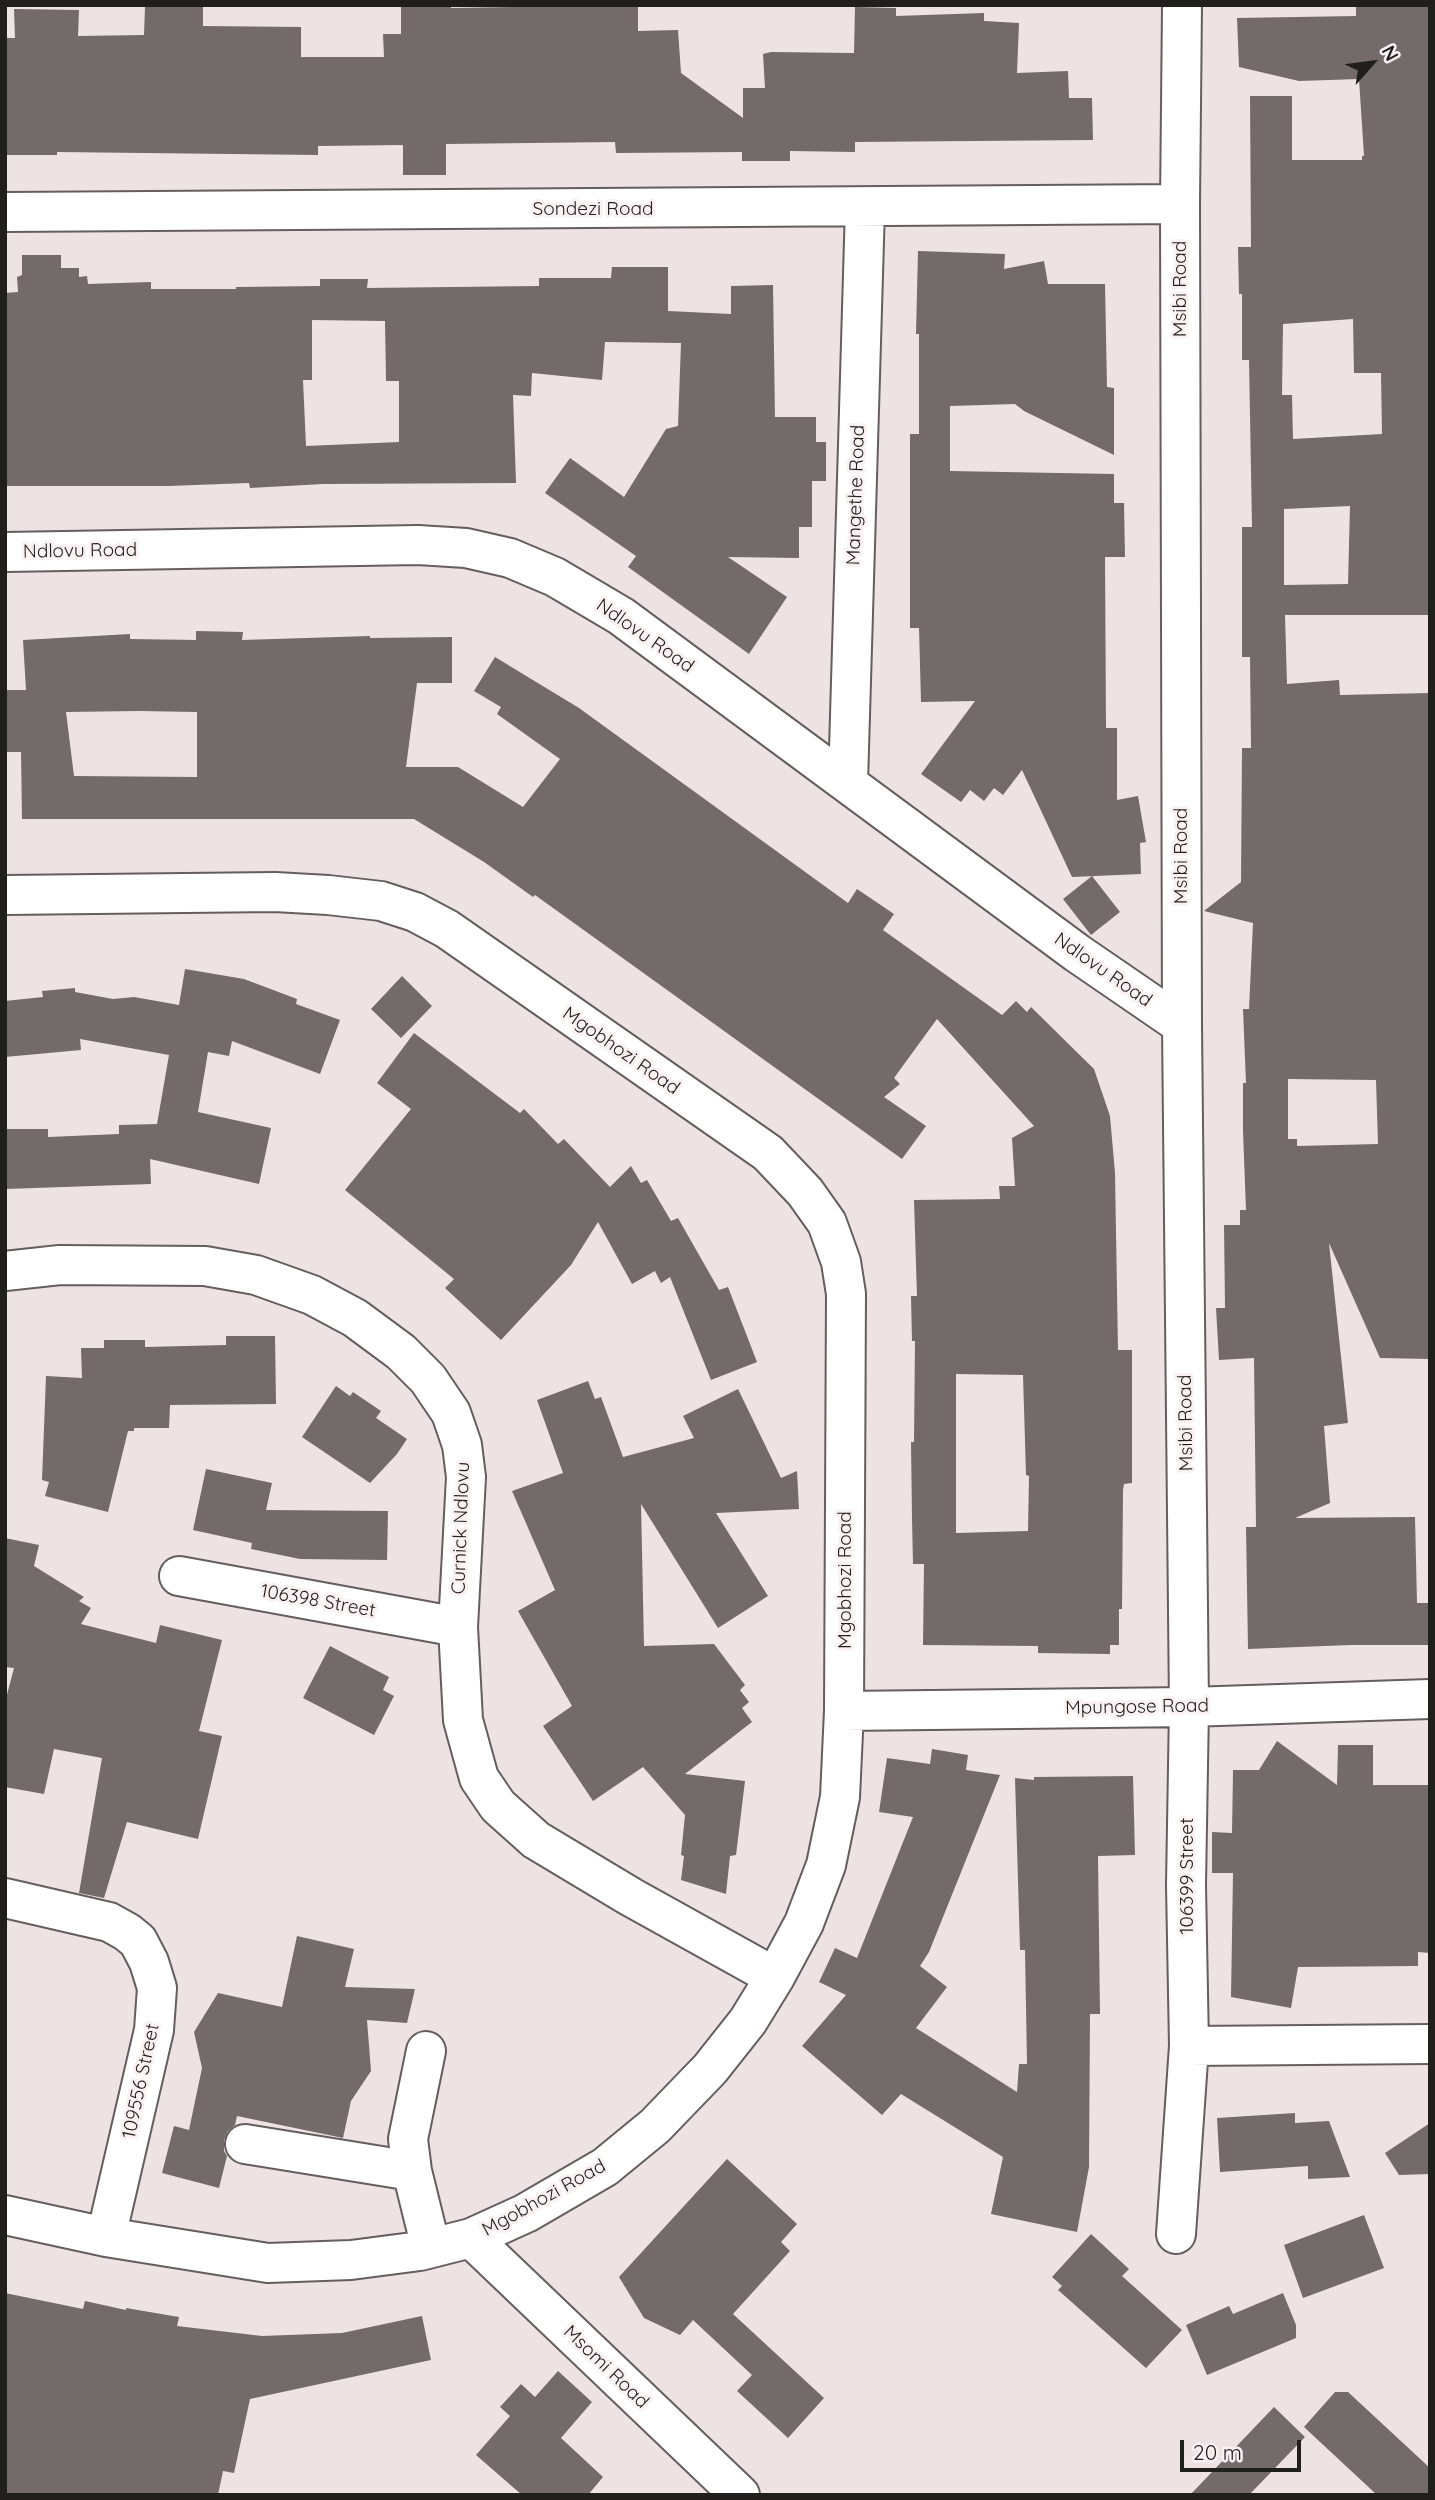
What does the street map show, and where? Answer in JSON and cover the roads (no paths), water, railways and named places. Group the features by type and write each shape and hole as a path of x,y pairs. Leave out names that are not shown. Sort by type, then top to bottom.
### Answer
{"street":[{"name":"Msibi Road","path":"1182,5 1182,1025 1189,1707"},
{"name":"Sondezi Road","path":"5,212 1180,205"},
{"name":"Mangethe Road","path":"848,783 865,207"},
{"name":"Ndlovu Road","path":"5,552 418,544 466,548 510,558 555,577 621,616 1077,953 1182,1025"},
{"name":"Mgobhozi Road","path":"5,895 275,892 380,901 415,912 447,929 768,1153 805,1192 827,1223 841,1262 846,1294 844,1711 840,1797 826,1865 804,1923 748,2021 710,2069 655,2126 605,2167 526,2213 471,2238 431,2248 351,2260 268,2263 106,2237 5,2215"},
{"name":"Curnick Ndlovu","path":"5,1271 60,1265 205,1266 256,1275 334,1306 401,1352 428,1379 451,1413 462,1445 466,1477 458,1627 463,1720 479,1779 498,1806 536,1840 631,1897 775,1977"},
{"name":"106398 Street","path":"179,1576 458,1627"},
{"name":"Mpungose Road","path":"844,1711 1189,1707 1430,1699"},
{"name":"106399 Street","path":"1176,2234 1189,2046 1185,1885 1189,1707"},
{"name":"109556 Street","path":"5,1898 109,1922 127,1932 138,1941 149,1962 157,1988 154,2030 106,2237"},
{"path":"1189,2046 1430,2044"},
{"path":"426,2051 408,2139 412,2171 431,2248"},
{"path":"245,2144 412,2171"},
{"name":"Msomi Road","path":"471,2238 740,2495"}]}
